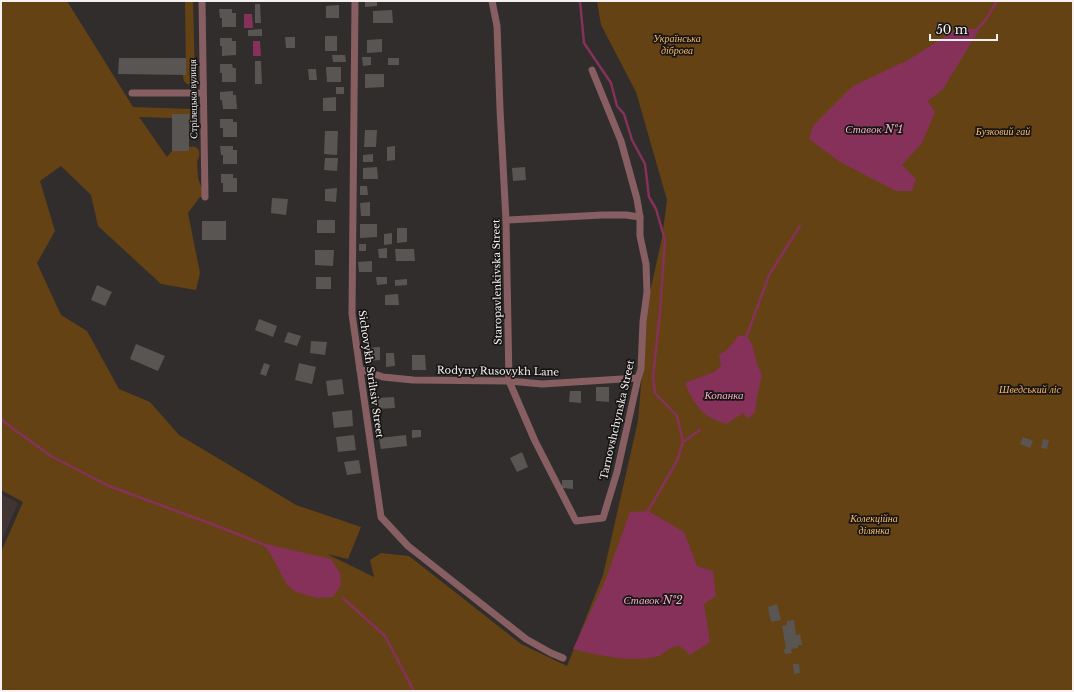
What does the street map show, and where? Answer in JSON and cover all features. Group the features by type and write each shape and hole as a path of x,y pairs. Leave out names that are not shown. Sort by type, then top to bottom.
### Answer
{"street":[{"name":"Стрілецька вулиця","path":"202,1 206,197"},
{"name":"Sichovykh Striltsiv Street","path":"355,1 352,314 381,517 408,546 526,639 563,658"},
{"name":"Staropavlenkivska Street","path":"492,1 497,26 506,220 509,381 535,441 576,521 603,518"},
{"name":"Tarnovshchynska Street","path":"592,70 621,141 637,199 640,218 640,236 646,264 647,292 643,322 641,369 617,472 603,518"},
{"path":"132,93 203,93"},
{"path":"506,220 602,214 626,215 640,218"},
{"name":"Rodyny Rusovykh Lane","path":"360,369 383,377 413,380 509,381 542,384 638,378"}],"shaded area":[{"path":"1,494 18,503 1,543"}],"green space":[{"path":"1,1 67,1 133,107 192,109 196,114 197,119 193,122 189,122 188,114 172,114 172,118 139,117 167,157 172,151 189,151 189,147 197,148 199,151 197,161 198,178 205,197 200,197 188,213 200,273 196,290 161,284 98,226 91,195 61,166 40,181 55,231 37,263 61,315 87,331 119,389 150,402 179,435 296,505 361,527 348,559 327,554 374,577 370,560 381,553 409,556 521,644 567,666 603,575 638,421 648,301 662,238 667,200 636,92 601,25 597,1 1073,1 1073,691 1,691 1,552 23,502 1,490"},
{"path":"185,1 193,1 195,79 191,84 187,84 184,81 183,75 186,74"}],"water":[{"path":"244,14 252,14 253,28 244,28"},
{"name":"Ставок №1","path":"960,27 979,30 943,89 928,101 935,112 922,143 902,165 916,179 912,191 896,191 840,162 809,139 813,126 853,86 908,60"},
{"path":"253,41 260,41 261,56 253,56"},
{"name":"Копанка","path":"746,335 752,344 757,364 762,375 755,412 748,419 743,413 727,424 712,418 700,410 685,383 714,372 721,366 719,355 727,350 738,336"},
{"name":"Ставок №2","path":"648,511 684,532 697,566 713,571 716,596 704,604 710,642 690,655 683,648 675,646 656,657 635,659 614,658 573,649 605,581 630,512"},
{"path":"262,543 331,559 340,573 341,585 333,597 317,598 296,592 287,585 270,553"}],"building":[{"path":"185,1 185,2 154,2"},
{"path":"365,1 377,1 377,6 365,7"},
{"path":"255,4 260,4 261,23 255,23"},
{"path":"339,5 339,18 326,18 326,6"},
{"path":"219,9 232,9 232,13 236,13 236,27 222,27 222,18 220,18"},
{"path":"392,10 393,23 373,23 373,11"},
{"path":"262,29 262,36 248,36 248,30"},
{"path":"325,36 337,36 337,51 325,51"},
{"path":"285,37 295,37 295,48 286,48"},
{"path":"220,38 232,38 232,41 236,41 236,55 222,56"},
{"path":"382,39 382,52 367,53 367,40"},
{"path":"332,55 345,55 346,62 333,62"},
{"path":"362,57 371,57 371,65 363,66"},
{"path":"119,58 186,58 186,75 118,74"},
{"path":"388,58 399,58 399,65 388,65"},
{"path":"255,61 261,61 262,84 255,84"},
{"path":"220,64 232,64 233,68 236,68 236,82 222,82"},
{"path":"326,67 341,67 341,82 327,82"},
{"path":"308,69 316,69 317,80 309,80"},
{"path":"365,74 384,74 384,87 365,88"},
{"path":"336,87 344,87 344,94 336,94"},
{"path":"233,91 233,95 236,95 237,109 223,109 222,100 220,100 220,92"},
{"path":"336,97 336,111 323,111 323,98"},
{"path":"172,114 189,114 189,151 172,151"},
{"path":"220,119 233,119 233,122 237,122 237,137 223,137 223,128 220,128"},
{"path":"365,130 377,130 376,147 364,147"},
{"path":"325,131 338,131 337,155 324,154"},
{"path":"220,146 233,146 233,150 237,150 237,164 223,164 223,155 221,155"},
{"path":"395,146 395,160 387,161 387,147"},
{"path":"373,154 373,162 363,162 363,155"},
{"path":"325,158 338,158 337,171 324,170"},
{"path":"377,167 378,179 363,179 363,168"},
{"path":"525,167 526,180 513,181 512,168"},
{"path":"221,174 233,174 233,178 237,178 237,192 223,192"},
{"path":"360,186 367,186 368,195 360,195"},
{"path":"337,188 336,202 325,201 325,189"},
{"path":"272,198 288,199 286,215 271,213"},
{"path":"370,202 370,216 361,216 360,203"},
{"path":"317,220 335,220 335,233 317,233"},
{"path":"202,221 226,221 226,240 202,240"},
{"path":"360,224 377,224 377,237 360,238"},
{"path":"397,228 407,228 407,242 397,243"},
{"path":"392,233 392,244 384,245 384,234"},
{"path":"359,244 366,244 366,251 359,251"},
{"path":"387,248 387,258 379,258 378,249"},
{"path":"395,249 414,249 415,261 396,261"},
{"path":"315,250 334,250 333,266 315,265"},
{"path":"372,261 372,272 359,272 358,262"},
{"path":"316,277 331,277 331,289 316,289"},
{"path":"376,277 387,277 387,284 377,285"},
{"path":"407,279 407,285 395,286 395,280"},
{"path":"97,285 112,292 105,306 91,300"},
{"path":"398,294 399,305 385,305 385,295"},
{"path":"259,319 277,326 273,337 255,330"},
{"path":"288,332 301,336 297,346 284,342"},
{"path":"311,341 327,342 325,355 310,353"},
{"path":"136,344 165,356 158,371 130,359"},
{"path":"380,347 380,360 366,361 366,348"},
{"path":"386,353 394,353 395,366 386,367"},
{"path":"412,355 425,355 426,370 412,370"},
{"path":"264,363 270,365 266,376 260,374"},
{"path":"299,363 316,367 312,384 295,380"},
{"path":"342,379 344,394 328,396 326,381"},
{"path":"596,387 609,387 609,402 596,401"},
{"path":"570,391 581,391 581,403 569,402"},
{"path":"394,397 395,408 377,409 376,398"},
{"path":"352,410 353,426 334,428 332,412"},
{"path":"412,430 421,430 421,437 412,438"},
{"path":"354,435 356,450 338,452 336,437"},
{"path":"406,435 407,446 381,449 379,438"},
{"path":"1023,437 1033,441 1030,448 1020,444"},
{"path":"1043,439 1049,440 1047,449 1041,448"},
{"path":"522,452 528,467 517,472 510,458"},
{"path":"359,460 361,473 347,475 344,462"},
{"path":"562,480 573,480 573,489 562,488"},
{"path":"777,604 781,620 771,622 768,607"},
{"path":"794,620 796,635 800,634 802,645 798,645 798,648 791,649 792,653 785,654 784,649 786,649 782,626 787,625 787,621"},
{"path":"793,664 799,664 800,673 794,674"}],"waterway":[{"path":"580,1 584,43 611,83 617,106 624,114 632,140 645,164 649,197 656,209 665,240 660,312 653,377 655,393 677,416 683,442 677,461 648,511 648,514"},
{"path":"975,31 985,21 997,1"},
{"path":"746,338 769,275 800,226"},
{"path":"1,417 4,422 51,456 109,486 265,545"},
{"path":"683,442 700,430"},
{"path":"343,598 385,636 414,691"}],"park label":[{"name":"Українська діброва","path":"677,44"},
{"name":"Бузковий гай","path":"1003,131"},
{"name":"Шведський ліс","path":"1030,389"},
{"name":"Колекційна ділянка","path":"874,524"}]}
